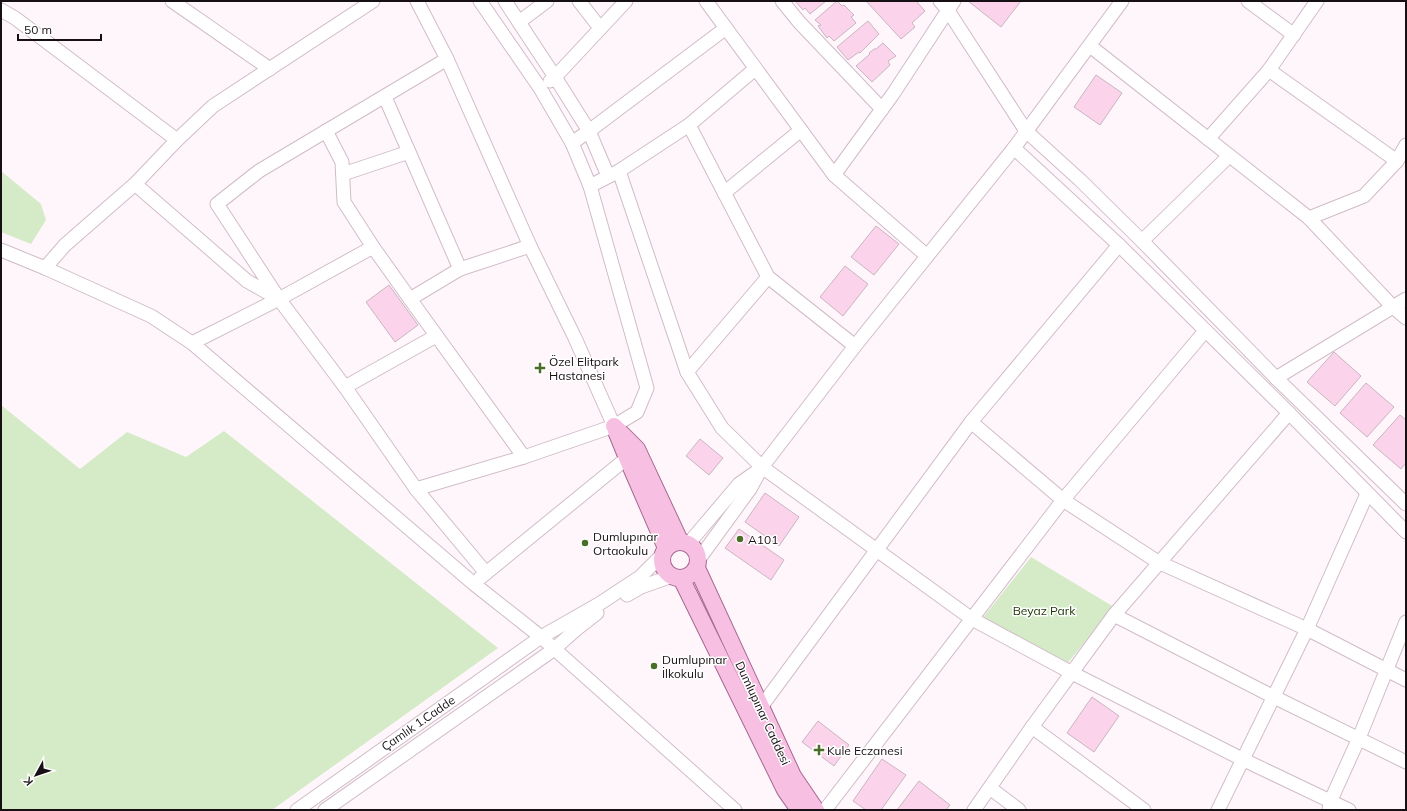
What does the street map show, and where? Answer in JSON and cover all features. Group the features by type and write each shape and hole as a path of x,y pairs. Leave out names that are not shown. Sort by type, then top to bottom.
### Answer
{"main road":[{"path":"614,426 627,458 674,547"},
{"path":"614,426 637,449 674,547"},
{"path":"674,547 696,550 698,564 690,576 676,577 666,571 662,563 674,547"},
{"name":"Dumlupınar Caddesi","path":"698,564 793,776 816,810"},
{"name":"Dumlupınar Caddesi","path":"676,577 785,790 798,810"}],"street":[{"path":"46,268 65,245 135,184 212,106 373,1"},
{"path":"417,1 447,59 530,246 575,338 614,426"},
{"path":"416,489 524,456 614,426 637,412 647,388 590,186 572,143 540,88 480,1"},
{"path":"505,1 555,77 613,173 687,372 722,428 762,467 972,619 1072,673 1244,760 1330,806 1349,810"},
{"path":"519,22 547,1"},
{"path":"579,1 600,28"},
{"path":"540,88 555,77 626,1"},
{"path":"706,1 834,175 927,256"},
{"path":"782,1 882,109"},
{"path":"698,564 750,489 762,467 854,346 1014,148 1122,1"},
{"path":"1248,1 1294,35"},
{"path":"1208,139 1270,70 1317,1"},
{"path":"178,2 270,69"},
{"path":"834,175 893,94 947,4 1026,131 1080,180 1276,378 1406,504"},
{"path":"1,10 15,18 177,140"},
{"path":"572,143 589,132 726,28"},
{"path":"1090,46 1309,218 1393,307 1406,318"},
{"path":"447,59 259,171 217,204 279,299 346,387 416,489 486,573"},
{"path":"590,186 689,125 755,69"},
{"path":"1270,70 1397,161"},
{"path":"385,97 460,269"},
{"path":"689,125 768,277 854,346"},
{"path":"724,193 801,130"},
{"path":"326,131 342,162 344,202 373,247 436,336 524,456"},
{"path":"1309,218 1364,196 1397,161 1406,146"},
{"path":"1014,148 1119,245 1289,413 1406,532"},
{"path":"343,174 409,152"},
{"path":"1142,241 1229,156"},
{"path":"135,184 247,281 279,299"},
{"path":"761,707 971,422 1119,245"},
{"path":"410,299 460,269 530,246"},
{"path":"192,343 279,299 373,247"},
{"path":"1,250 46,268 151,316 192,343 474,584 540,637 735,810"},
{"path":"687,372 768,277"},
{"path":"1276,378 1406,299"},
{"path":"825,810 1063,500 1205,331"},
{"path":"346,387 436,336"},
{"path":"974,810 1032,727 1114,615 1158,562 1289,413"},
{"path":"971,422 1063,500 1158,562 1307,629 1406,680"},
{"path":"474,584 627,458"},
{"name":"Çamlık 1.Cadde","path":"297,810 540,637 599,604 640,577 674,547 739,484 762,467"},
{"path":"1218,810 1244,760 1307,629 1367,494"},
{"path":"325,810 554,650 595,614 641,587 676,577"},
{"path":"1114,615 1274,697 1406,762"},
{"path":"1330,806 1406,622"},
{"path":"1032,727 1144,810"},
{"path":"990,788 1019,810"}],"green space":[{"path":"1,171 41,204 46,220 31,244 1,232"},
{"path":"1,405 80,469 127,432 186,457 224,431 498,648 272,810 1,810"},
{"name":"Beyaz Park","path":"1031,557 1114,607 1066,665 981,620"}],"building":[{"path":"795,1 826,1 810,14 805,8 803,10"},
{"path":"837,1 842,6 844,5 854,15 851,17 856,23 834,41 829,36 827,38 818,26 821,25 815,20"},
{"path":"866,1 916,1 925,11 912,23 915,27 901,39"},
{"path":"968,1 1021,1 1001,27"},
{"path":"868,21 879,34 860,53 859,52 848,60 837,47"},
{"path":"883,43 896,56 888,61 890,65 872,82 856,66 870,54 869,53"},
{"path":"1096,75 1122,93 1100,125 1074,107"},
{"path":"876,226 899,244 874,275 851,257"},
{"path":"845,266 868,284 843,316 820,297"},
{"path":"389,285 418,325 395,342 366,302"},
{"path":"1334,352 1361,376 1335,406 1307,382"},
{"path":"1366,383 1394,407 1367,437 1340,413"},
{"path":"1400,415 1406,420 1406,463 1401,469 1373,445"},
{"path":"700,439 723,458 709,475 686,456"},
{"path":"765,493 799,517 779,546 745,522"},
{"path":"739,529 784,560 771,580 725,548"},
{"path":"1092,697 1119,716 1094,752 1067,733"},
{"path":"818,721 849,745 834,766 802,742"},
{"path":"882,759 906,775 881,810 866,810 853,801"},
{"path":"919,781 950,805 946,810 897,810"}],"place":[{"name":"Özel Elitpark Hastanesi","path":"540,368"},
{"name":"A101","path":"740,539"},
{"name":"Dumlupınar Ortaokulu","path":"585,543"},
{"name":"Dumlupınar İlkokulu","path":"654,666"},
{"name":"Kule Eczanesi","path":"819,750"}]}
